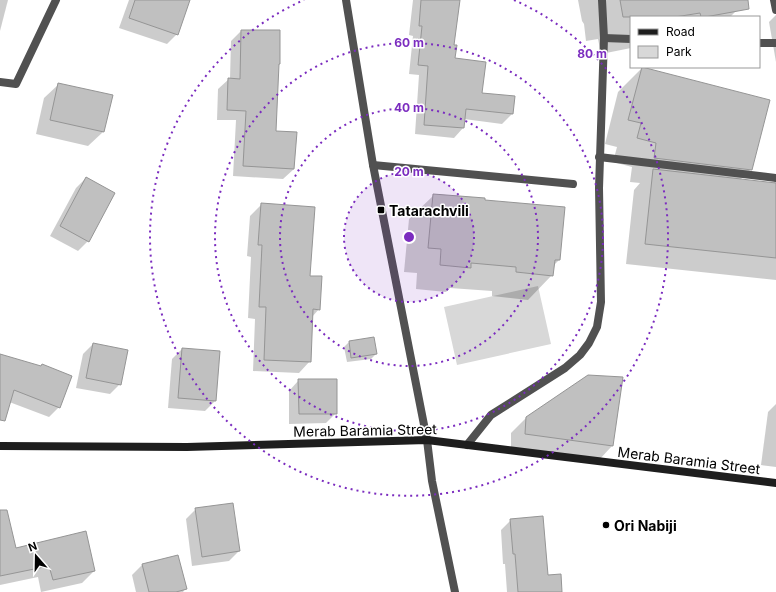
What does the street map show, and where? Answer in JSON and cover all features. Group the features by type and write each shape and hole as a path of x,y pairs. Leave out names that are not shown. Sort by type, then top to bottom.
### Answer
{"main road":[{"name":"Merab Baramia Street","path":"0,446 187,447 427,440 776,483"}],"street":[{"path":"0,82 16,84 56,0"},
{"path":"346,0 372,166 427,440 432,481 455,592"},
{"path":"467,445 491,415 565,368 580,355 589,343 597,327 600,302 598,188 604,38 602,0"},
{"path":"774,0 776,10"},
{"path":"604,38 630,38"},
{"path":"760,43 776,43"},
{"path":"599,157 776,178"},
{"path":"372,166 573,184"}],"green space":[{"path":"538,286 551,344 457,365 444,307"}],"building":[{"path":"135,0 190,0 178,35 129,18"},
{"path":"421,0 460,0 454,45 457,45 455,58 486,62 482,93 515,96 513,114 466,109 464,128 424,125 428,66 418,65 422,26 419,26"},
{"path":"620,0 748,0 749,9 710,16 701,16 700,13 681,16 623,17"},
{"path":"241,30 280,30 280,64 276,131 297,132 294,169 243,166 246,111 227,110 228,78 240,79"},
{"path":"642,68 770,100 752,170 654,158 656,143 637,138 641,123 628,120"},
{"path":"58,83 113,95 104,132 50,120"},
{"path":"653,169 776,183 776,258 645,244"},
{"path":"86,177 115,193 89,242 60,226"},
{"path":"433,194 565,207 560,260 555,260 553,276 516,272 516,267 471,263 471,268 440,265 441,249 428,248"},
{"path":"261,203 315,207 310,276 322,276 320,310 313,309 311,362 264,360 266,307 259,307 262,245 258,245"},
{"path":"374,337 377,354 351,358 349,341"},
{"path":"93,343 128,350 121,385 86,378"},
{"path":"182,348 220,351 216,401 178,398"},
{"path":"0,354 41,366 42,364 72,376 60,408 14,390 5,421 0,420"},
{"path":"588,375 623,377 613,446 525,434 526,417"},
{"path":"298,379 337,379 337,414 299,414"},
{"path":"233,503 240,551 202,557 195,508"},
{"path":"0,510 7,510 16,548 86,531 95,571 53,580 49,566 0,576"},
{"path":"543,516 548,575 561,574 562,592 518,592 510,519"},
{"path":"178,555 187,589 176,592 149,592 142,564"}],"place":[{"name":"Tatarachvili","path":"381,210"},
{"name":"Ori Nabiji","path":"606,525"}]}
